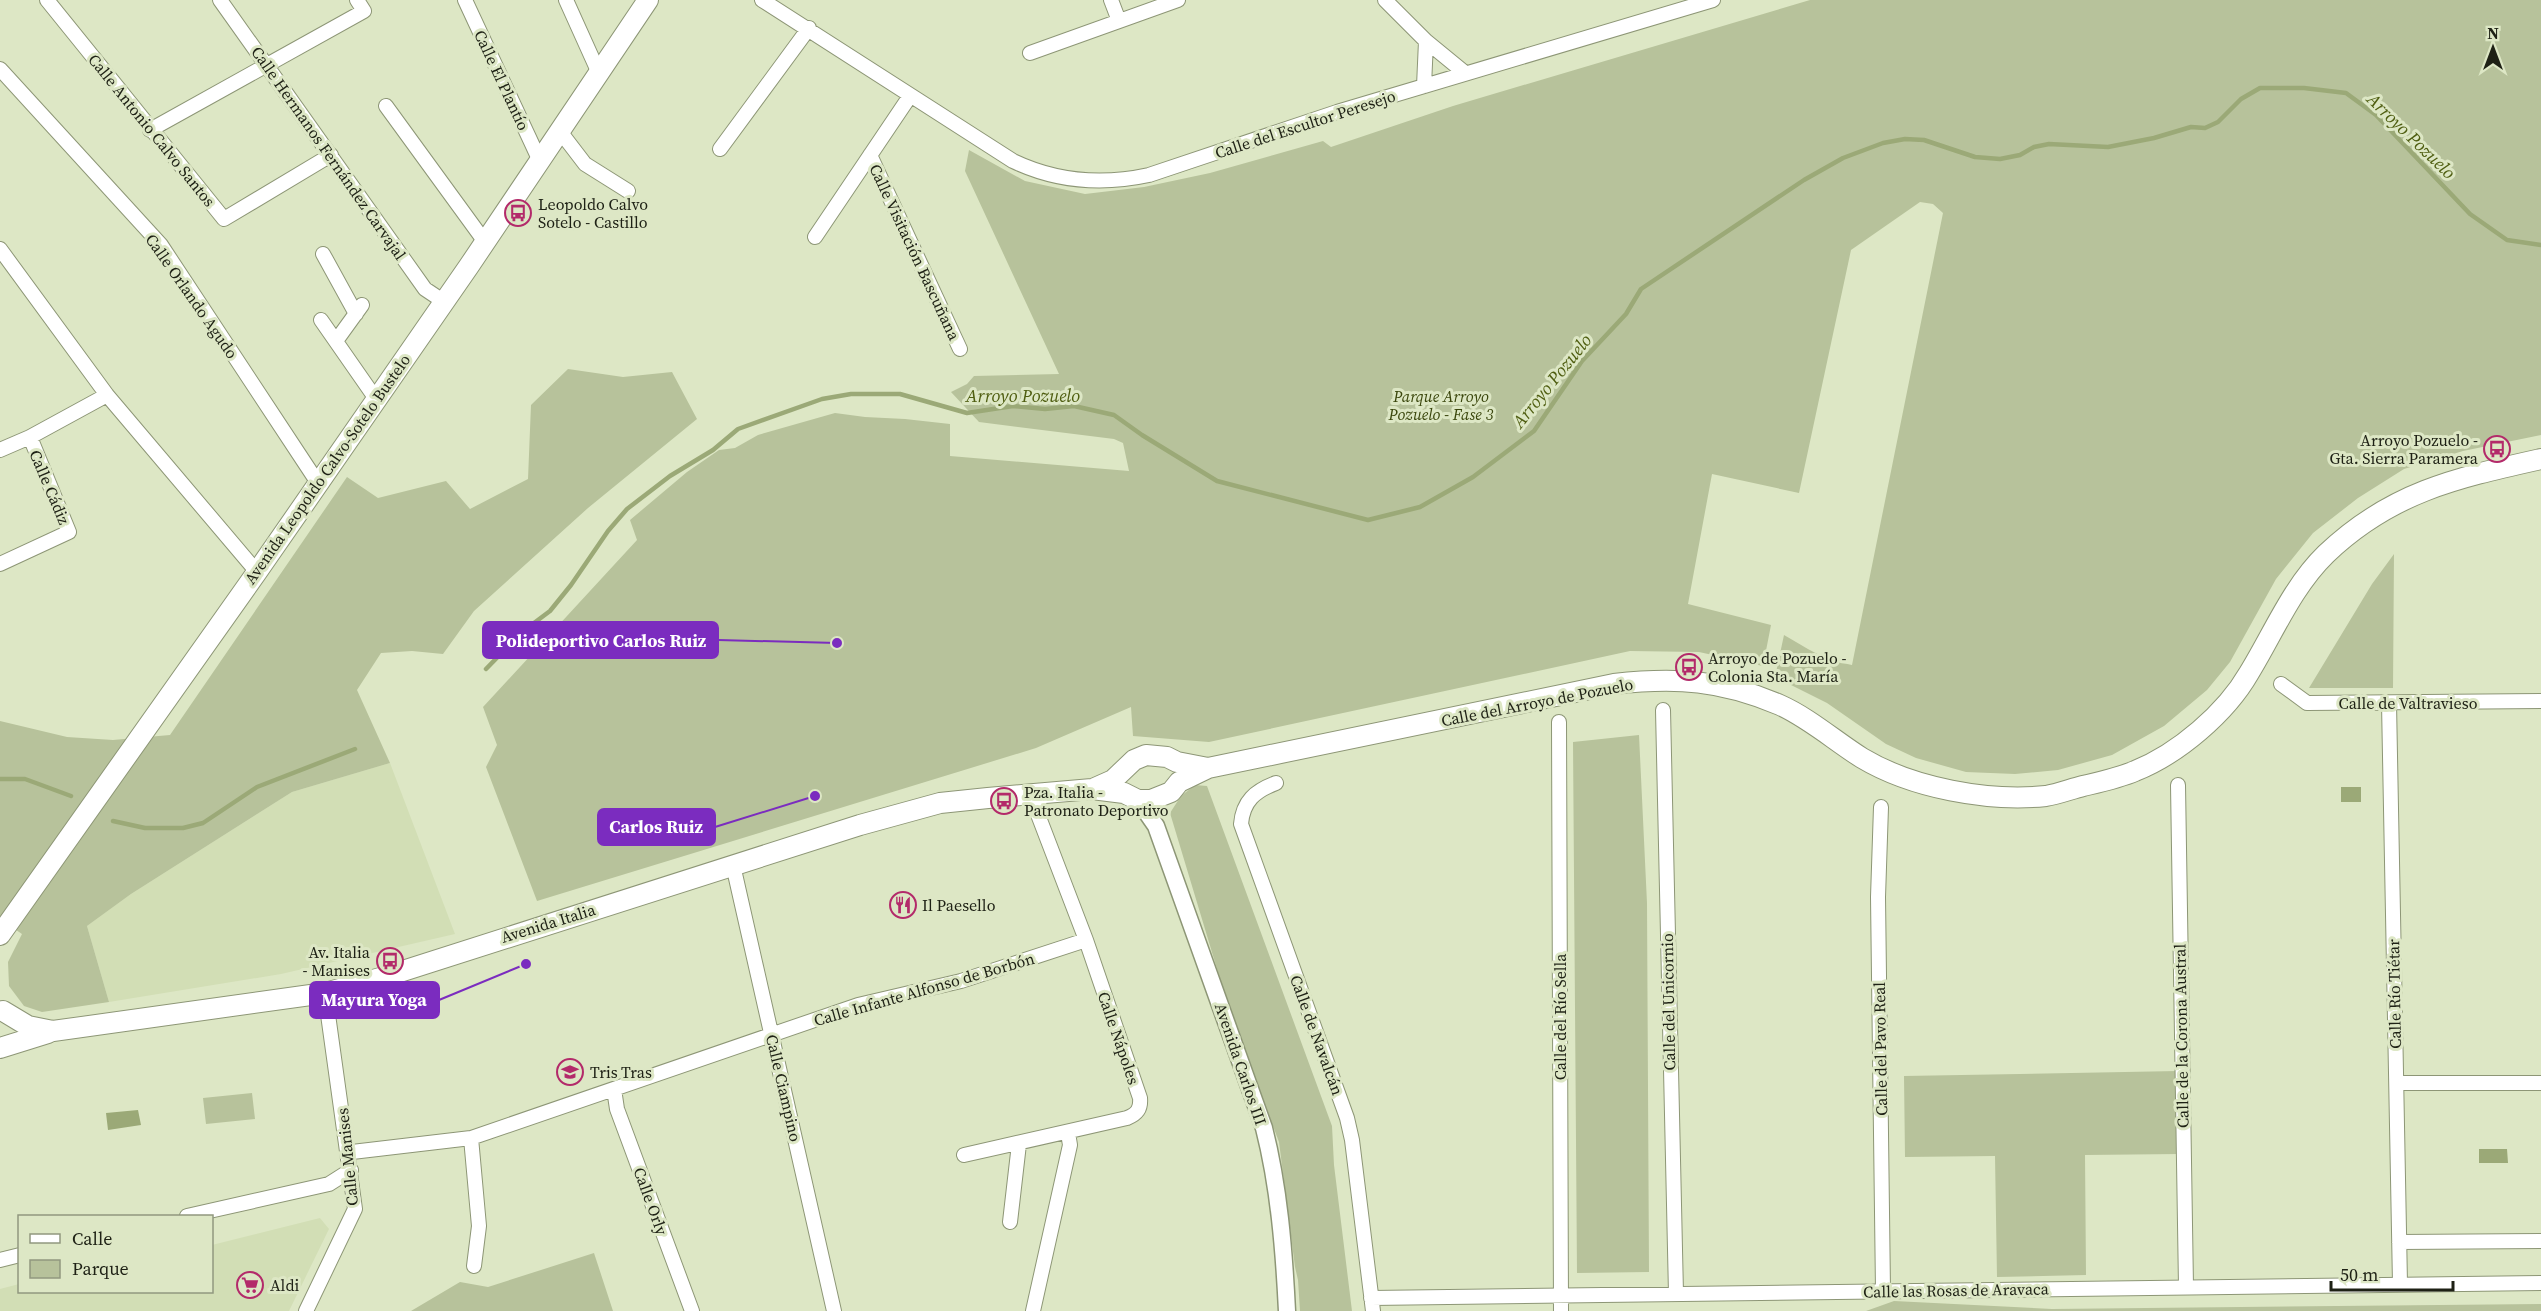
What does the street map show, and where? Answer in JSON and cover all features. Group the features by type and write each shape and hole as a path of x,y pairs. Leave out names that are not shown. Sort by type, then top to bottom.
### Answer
{"main road":[{"name":"Avenida Leopoldo Calvo-Sotelo Bustelo","path":"0,935 257,572 485,242 558,130 648,0"},
{"name":"Calle del Arroyo de Pozuelo","path":"1178,772 1208,768 1614,684 1681,679 1723,686 1782,706 1863,758 1890,773 1918,783 1981,796 2046,796 2136,771 2185,742 2203,728 2225,707 2247,677 2308,575 2323,557 2367,520 2392,504 2436,485 2541,459"},
{"path":"1146,755 1167,756 1178,772 1171,792 1164,796 1151,800 1127,789 1134,760 1146,755"},
{"name":"Avenida Italia","path":"2,1008 28,1026 53,1031 325,993 384,977 733,865 940,803 1038,803 1092,789 1127,789"},
{"path":"0,1044 4,1034 2,1008"},
{"path":"0,1048 53,1031"}],"street":[{"name":"Calle Antonio Calvo Santos","path":"47,0 224,219 331,154"},
{"name":"Calle Hermanos Fernández Carvajal","path":"220,0 425,290 443,301"},
{"name":"Calle El Plantío","path":"465,0 539,159"},
{"path":"566,0 598,71"},
{"name":"Calle del Escultor Peresejo","path":"762,0 982,142 1030,169 1052,176 1084,181 1121,181 1149,175 1337,112 1713,0"},
{"path":"1111,0 1119,21"},
{"path":"1030,53 1178,0"},
{"path":"1385,0 1426,40 1465,73"},
{"path":"150,130 268,66 361,5"},
{"path":"720,149 808,28"},
{"path":"1424,86 1426,40"},
{"name":"Calle Orlando Agudo","path":"0,69 161,245 318,483"},
{"path":"815,237 910,96"},
{"path":"386,106 485,242"},
{"path":"558,130 585,165 628,190"},
{"name":"Calle Visitación Bascuñana","path":"870,155 960,349"},
{"path":"0,249 107,395 257,572"},
{"path":"323,254 359,309 336,341"},
{"path":"321,320 375,399"},
{"path":"0,450 30,437 107,395"},
{"name":"Calle Cádiz","path":"0,564 69,532 30,437"},
{"name":"Calle de Valtravieso","path":"2281,684 2307,703 2541,701"},
{"name":"Calle Río Tiétar","path":"2389,703 2400,1284"},
{"name":"Calle del Unicornio","path":"1663,710 1676,1294"},
{"name":"Calle del Río Sella","path":"1559,722 1561,1311"},
{"name":"Calle de Navalcán","path":"1276,783 1264,787 1247,801 1241,824 1347,1118 1352,1140 1372,1305"},
{"name":"Calle de la Corona Austral","path":"2178,785 2186,1287"},
{"name":"Avenida Carlos III","path":"1127,789 1156,826 1264,1128 1275,1188 1286,1276 1284,1307"},
{"path":"1156,826 1157,811 1164,796"},
{"name":"Calle Nápoles","path":"964,1155 1126,1118 1135,1115 1140,1106 1140,1098 1038,803"},
{"name":"Calle del Pavo Real","path":"1881,807 1878,897 1882,1291"},
{"name":"Calle Ciampino","path":"733,865 834,1311"},
{"name":"Calle Infante Alfonso de Borbón","path":"348,1154 471,1138 858,1005 961,981 1086,940"},
{"name":"Calle Manises","path":"306,1311 355,1209 325,993"},
{"path":"2397,1083 2541,1083"},
{"name":"Calle Orly","path":"614,1089 617,1109 692,1311"},
{"path":"1033,1311 1070,1145 1068,1133"},
{"path":"471,1138 479,1227 474,1266"},
{"path":"1010,1222 1019,1144"},
{"path":"191,1215 329,1184 351,1170"},
{"path":"2399,1242 2541,1241"},
{"path":"0,1260 18,1256"},
{"name":"Calle las Rosas de Aravaca","path":"1372,1305 1561,1296 2541,1283"}],"shaded area":[{"path":"390,763 455,934 281,974 109,1002 87,926 131,894 292,792"},
{"path":"2341,787 2361,787 2361,802 2341,802"},
{"path":"138,1110 141,1125 108,1130 106,1113"},
{"path":"2479,1149 2507,1149 2508,1163 2479,1163"},
{"path":"320,1218 329,1229 289,1311 0,1311 0,1289 18,1284 18,1293 213,1293 213,1245"}],"green space":[{"name":"Parque Arroyo Pozuelo - Fase 3","path":"1810,0 2541,0 2541,435 2463,451 2404,469 2358,498 2313,533 2276,579 2230,662 2207,690 2164,726 2112,755 2058,770 2015,774 1966,772 1916,758 1886,744 1827,703 1775,677 1784,635 1825,657 1852,665 1943,213 1933,204 1920,202 1851,250 1799,493 1712,474 1688,604 1771,625 1763,666 1699,652 1630,651 1209,742 1133,736 1131,707 1036,748 537,901 486,767 497,745 483,707 637,540 630,520 687,472 719,450 735,448 758,435 835,413 950,424 950,456 1129,471 1123,443 1114,439 979,422 951,392 967,384 974,376 1059,374 965,171 969,150 1025,181 1085,194 1144,187 1210,173 1323,141 1331,147 1453,106"},
{"path":"568,369 623,377 672,372 697,419 588,508 474,611 443,654 412,651 381,653 357,690 390,763 292,792 131,894 87,926 109,1002 42,1012 24,1006 9,986 8,962 22,934 0,919 0,721 67,737 113,740 170,735 347,477 378,498 446,481 470,509 528,479 531,405"},
{"path":"2394,554 2393,688 2309,688 2372,584"},
{"path":"1639,735 1647,903 1649,1272 1577,1273 1573,742"},
{"path":"1195,785 1207,786 1332,1126 1334,1165 1352,1311 1300,1311 1298,1280 1279,1142 1230,1012 1170,813 1181,796"},
{"path":"2178,1071 2179,1154 2085,1155 2086,1275 1997,1277 1995,1156 1905,1157 1904,1076"},
{"path":"252,1093 255,1119 206,1124 203,1098"},
{"path":"594,1253 613,1311 411,1311 460,1282 488,1287"},
{"path":"1894,1301 2052,1309 2541,1304 2541,1311 1866,1311"}],"waterway":[{"name":"Arroyo Pozuelo","path":"486,669 522,632 550,611 608,531 627,509 670,476 713,450 738,429 822,399 851,394 900,394 967,413 1013,406 1045,409 1074,406 1114,415 1217,481 1368,520 1420,507 1473,477 1534,431 1582,361 1626,314 1641,289 1804,180 1843,158 1883,143 1905,139 1924,140 1975,157 2000,159 2020,155 2034,147 2049,144 2108,147 2154,138 2191,127 2205,128 2218,122 2241,99 2260,88 2304,88 2346,93 2376,115 2470,214 2507,240 2541,245"},
{"name":"Arroyo Pozuelo","path":"113,821 145,828 183,828 203,823 257,787 355,749"},
{"name":"Arroyo Pozuelo","path":"0,779 25,779 71,796"}],"place":[{"name":"Leopoldo Calvo Sotelo - Castillo","path":"518,213"},
{"name":"Arroyo Pozuelo - Gta. Sierra Paramera","path":"2497,449"},
{"name":"Polideportivo Carlos Ruiz","path":"837,643"},
{"name":"Arroyo de Pozuelo - Colonia Sta. María","path":"1689,667"},
{"name":"Carlos Ruiz","path":"815,796"},
{"name":"Pza. Italia - Patronato Deportivo","path":"1004,801"},
{"name":"Il Paesello","path":"903,905"},
{"name":"Av. Italia - Manises","path":"390,961"},
{"name":"Mayura Yoga","path":"526,964"},
{"name":"Tris Tras","path":"570,1072"},
{"name":"Aldi","path":"250,1285"}]}
